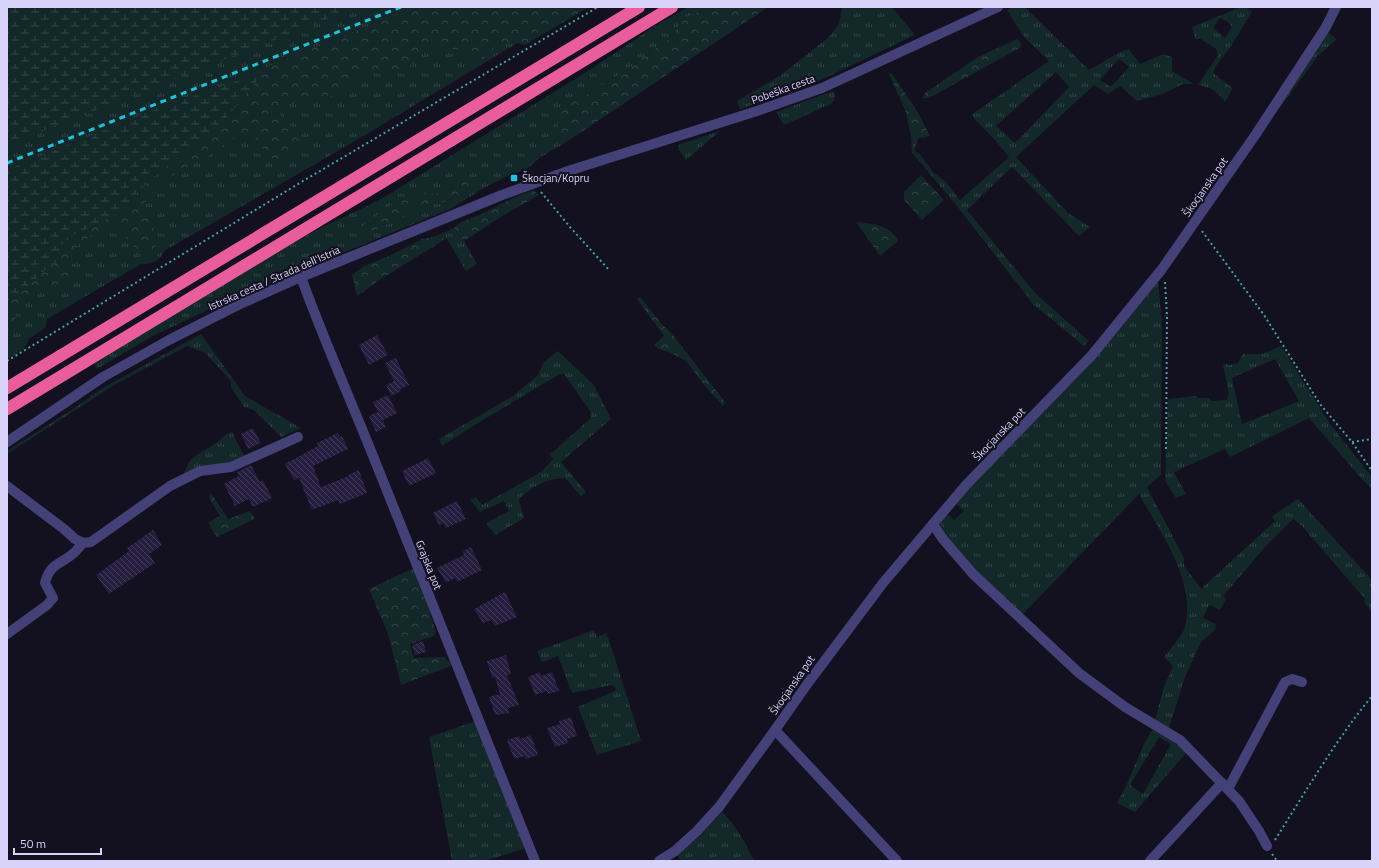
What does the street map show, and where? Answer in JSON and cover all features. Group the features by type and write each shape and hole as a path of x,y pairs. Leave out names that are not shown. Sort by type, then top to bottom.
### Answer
{"highway":[{"path":"7,388 639,7"},
{"path":"7,409 672,7"}],"street":[{"name":"Pobeška cesta","path":"568,172 757,111 822,88 998,7"},
{"name":"Škocjanska pot","path":"659,861 675,851 698,831 719,807 776,730 808,683 883,583 966,485 1092,355 1162,268 1256,134 1326,27 1336,7"},
{"name":"Istrska cesta / Strada dell'Istria","path":"7,442 103,377 238,304 300,277 502,195 568,172"},
{"name":"Grajska pot","path":"300,277 316,321 373,455 483,727 535,861"},
{"path":"7,486 64,529 74,540 82,543 91,542 170,486 200,471 231,467 298,437"},
{"path":"933,524 942,538 973,574 1079,673 1125,707 1180,740 1239,801 1270,845"},
{"path":"7,634 47,605 53,598 45,583 47,574 53,567 73,553 82,543"},
{"path":"1150,861 1225,786 1285,682 1292,679 1302,682"},
{"path":"776,730 897,861"}],"path":[{"path":"7,361 303,181 598,7"},
{"path":"534,184 609,270"},
{"path":"1195,222 1264,315 1320,404 1352,442 1372,471"},
{"path":"1162,268 1165,283 1167,316 1166,451"},
{"path":"1352,442 1372,439"},
{"path":"1270,845 1352,721 1372,696"}],"green space":[{"path":"7,7 577,7 352,143 164,251 160,258 155,262 141,264 47,319 46,327 29,339 24,349 7,360 7,344 9,343 7,343"},
{"path":"7,7 358,7 7,145"},
{"path":"415,7 589,7 525,45 515,42 496,46 483,59 470,57 455,49 431,47 422,52 406,69 395,72 367,73 356,77 335,94 326,98 301,101 284,106 279,110 280,113 283,119 297,133 298,138 295,151 289,158 285,161 266,156 261,144 256,138 249,135 244,135 233,139 210,155 179,171 165,181 146,201 145,209 155,232 155,250 151,254 138,252 119,228 113,226 105,227 80,243 73,254 74,270 69,278 51,289 41,289 17,306 15,319 16,330 7,344 7,307 13,297 34,281 48,267 60,262 65,238 112,216 123,213 137,192 193,145 218,128 261,76 262,69"},
{"path":"688,7 707,7 684,19 668,40 647,54 629,69 588,94 572,101 558,111 558,132 563,144 541,157 528,168 503,178 450,209 235,297 151,337 97,369 94,364 147,331 277,252 324,226 386,196 591,69 655,26","holes":["453,183 477,186 442,203 421,206 415,195 444,194 451,190"]},
{"path":"707,7 768,7 563,144 558,132 558,111 572,101 588,94 629,69 647,54 668,40 684,19"},
{"path":"842,7 892,7 915,35 821,80 740,109 737,101 781,75 829,37 839,24"},
{"path":"1013,7 1025,7 1089,70 1120,52 1129,49 1140,64 1163,54 1172,57 1172,71 1194,84 1183,84 1163,94 1137,101 1120,86 1108,94 1094,85 1016,157 1068,213 1090,227 1079,236 1012,167 967,210 1035,293 1089,341 1084,346 1033,304 957,206 912,153 911,137 919,137 914,151 919,153 933,172 945,181 960,200 1009,157 971,115 1049,61 1024,37 1007,10","holes":["1119,59 1129,67 1111,87 1100,80","1056,72 1069,87 1015,143 996,126"]},
{"path":"1241,7 1246,7 1252,12 1231,46 1216,66 1213,73 1233,88 1225,102 1213,90 1198,85 1218,55 1216,49 1201,39 1195,39 1192,27","holes":["1220,18 1228,22 1232,27 1225,38 1213,28"]},
{"path":"1326,31 1337,39 1318,56 1279,109 1276,108"},
{"path":"1017,39 1021,43 1020,48 929,98 923,98 925,93 978,57"},
{"path":"262,69 261,76 218,128 193,145 137,192 123,213 112,216 65,238 60,262 48,267 34,281 13,297 7,307 7,170 153,110 234,82"},
{"path":"888,72 893,75 917,111 930,136 923,138 911,137 906,112"},
{"path":"833,91 835,98 831,104 784,125 776,112"},
{"path":"720,131 686,160 678,149 680,144"},
{"path":"921,175 944,200 922,220 904,200 904,192"},
{"path":"459,179 470,179 478,182 477,186 442,203 421,206 387,225 363,234 359,232 359,229 385,209 399,201 414,195 446,192 451,190 453,183"},
{"path":"533,190 539,195 504,215 464,241 454,228 462,222"},
{"path":"856,222 874,224 886,228 891,231 898,241 880,256"},
{"path":"454,228 464,241 477,264 466,271 447,239 436,236"},
{"path":"436,236 446,239 384,277 357,296 352,275 364,266 391,255 422,239"},
{"path":"1158,282 1162,321 1161,475 1147,487 1184,558 1184,566 1201,589 1275,521 1272,516 1298,499 1372,580 1372,613 1364,602 1365,599 1302,526 1293,519 1265,547 1223,596 1226,599 1220,610 1209,605 1203,618 1216,624 1215,630 1201,642 1185,677 1169,728 1155,720 1164,687 1173,666 1164,657 1184,630 1187,615 1187,599 1184,583 1172,552 1139,494 1022,615 976,572 944,534 940,523 946,513 954,520 964,511 955,503 1113,336"},
{"path":"640,297 673,335 725,402 723,406 705,386 686,361 671,353 659,349 654,345 664,336 637,299"},
{"path":"201,334 245,396 301,428 281,437 254,410 244,407 231,387 231,381 205,353 187,346 116,384 7,454 7,451 76,407 101,389"},
{"path":"1281,346 1330,424 1372,477 1372,489 1309,418 1230,457 1225,449 1174,472 1186,494 1176,498 1165,481 1168,399 1196,396 1198,398 1209,398 1211,401 1226,400 1229,394 1223,364 1230,365 1238,363 1243,354 1262,354","holes":["1275,359 1299,401 1242,424 1232,378"]},
{"path":"558,351 594,385 611,419 561,462 586,492 581,496 565,478 559,478 540,484 528,491 519,500 524,518 495,535 486,523 509,511 504,501 480,512 470,500 476,497 482,505 541,472 553,459 549,454 591,418 590,411 564,374 560,374 442,446 439,439 513,396 538,375 544,362"},
{"path":"232,432 244,456 230,462 199,468 184,473 189,462"},
{"path":"211,493 228,519 250,511 255,519 217,537 208,523 220,516 209,498"},
{"path":"414,568 436,633 434,636 410,644 414,658 444,657 453,665 401,685 388,634 369,589"},
{"path":"594,630 597,637 606,633 609,640 641,741 597,755 578,707 615,691 616,688 612,685 572,693 558,656 542,662 537,651"},
{"path":"476,721 527,848 484,861 452,861 429,737"},
{"path":"1154,727 1187,752 1135,812 1117,803 1144,744","holes":["1159,737 1171,744 1143,794 1130,785"]},
{"path":"722,812 744,841 754,861 680,861 677,855 700,836"}],"building":[{"path":"377,335 388,355 369,365 359,345"},
{"path":"396,358 409,385 400,389 401,391 391,396 386,385 394,381 385,363"},
{"path":"388,395 397,413 383,420 386,427 376,432 369,416 378,412 373,402"},
{"path":"253,428 261,443 248,449 241,434"},
{"path":"338,433 340,437 342,436 348,449 313,466 321,487 349,476 348,475 359,470 367,493 340,504 338,500 312,510 299,478 294,480 285,464 318,446 317,443"},
{"path":"428,458 436,473 409,486 402,471"},
{"path":"251,465 260,482 263,480 272,498 253,507 249,499 235,506 224,484 239,476 237,472"},
{"path":"457,501 466,519 446,528 444,523 439,525 433,513"},
{"path":"153,530 162,545 149,554 155,563 109,594 96,575 129,551 127,548"},
{"path":"471,547 482,570 457,582 455,578 446,583 437,568 464,555 463,551"},
{"path":"505,592 517,617 495,626 492,620 483,623 474,609"},
{"path":"423,641 426,652 415,655 412,645"},
{"path":"506,655 511,674 507,675 519,705 508,708 509,713 495,715 489,697 500,694 495,677 492,678 487,661"},
{"path":"540,672 541,676 552,672 559,691 548,694 547,691 535,695 528,677"},
{"path":"571,717 577,736 567,739 568,743 555,747 547,728 560,724 559,721"},
{"path":"531,735 538,755 526,759 525,756 514,759 507,740 519,736 520,739"}],"railway":[{"path":"7,163 401,7"}],"place":[{"name":"Škocjan/Kopru","path":"514,178"}]}
